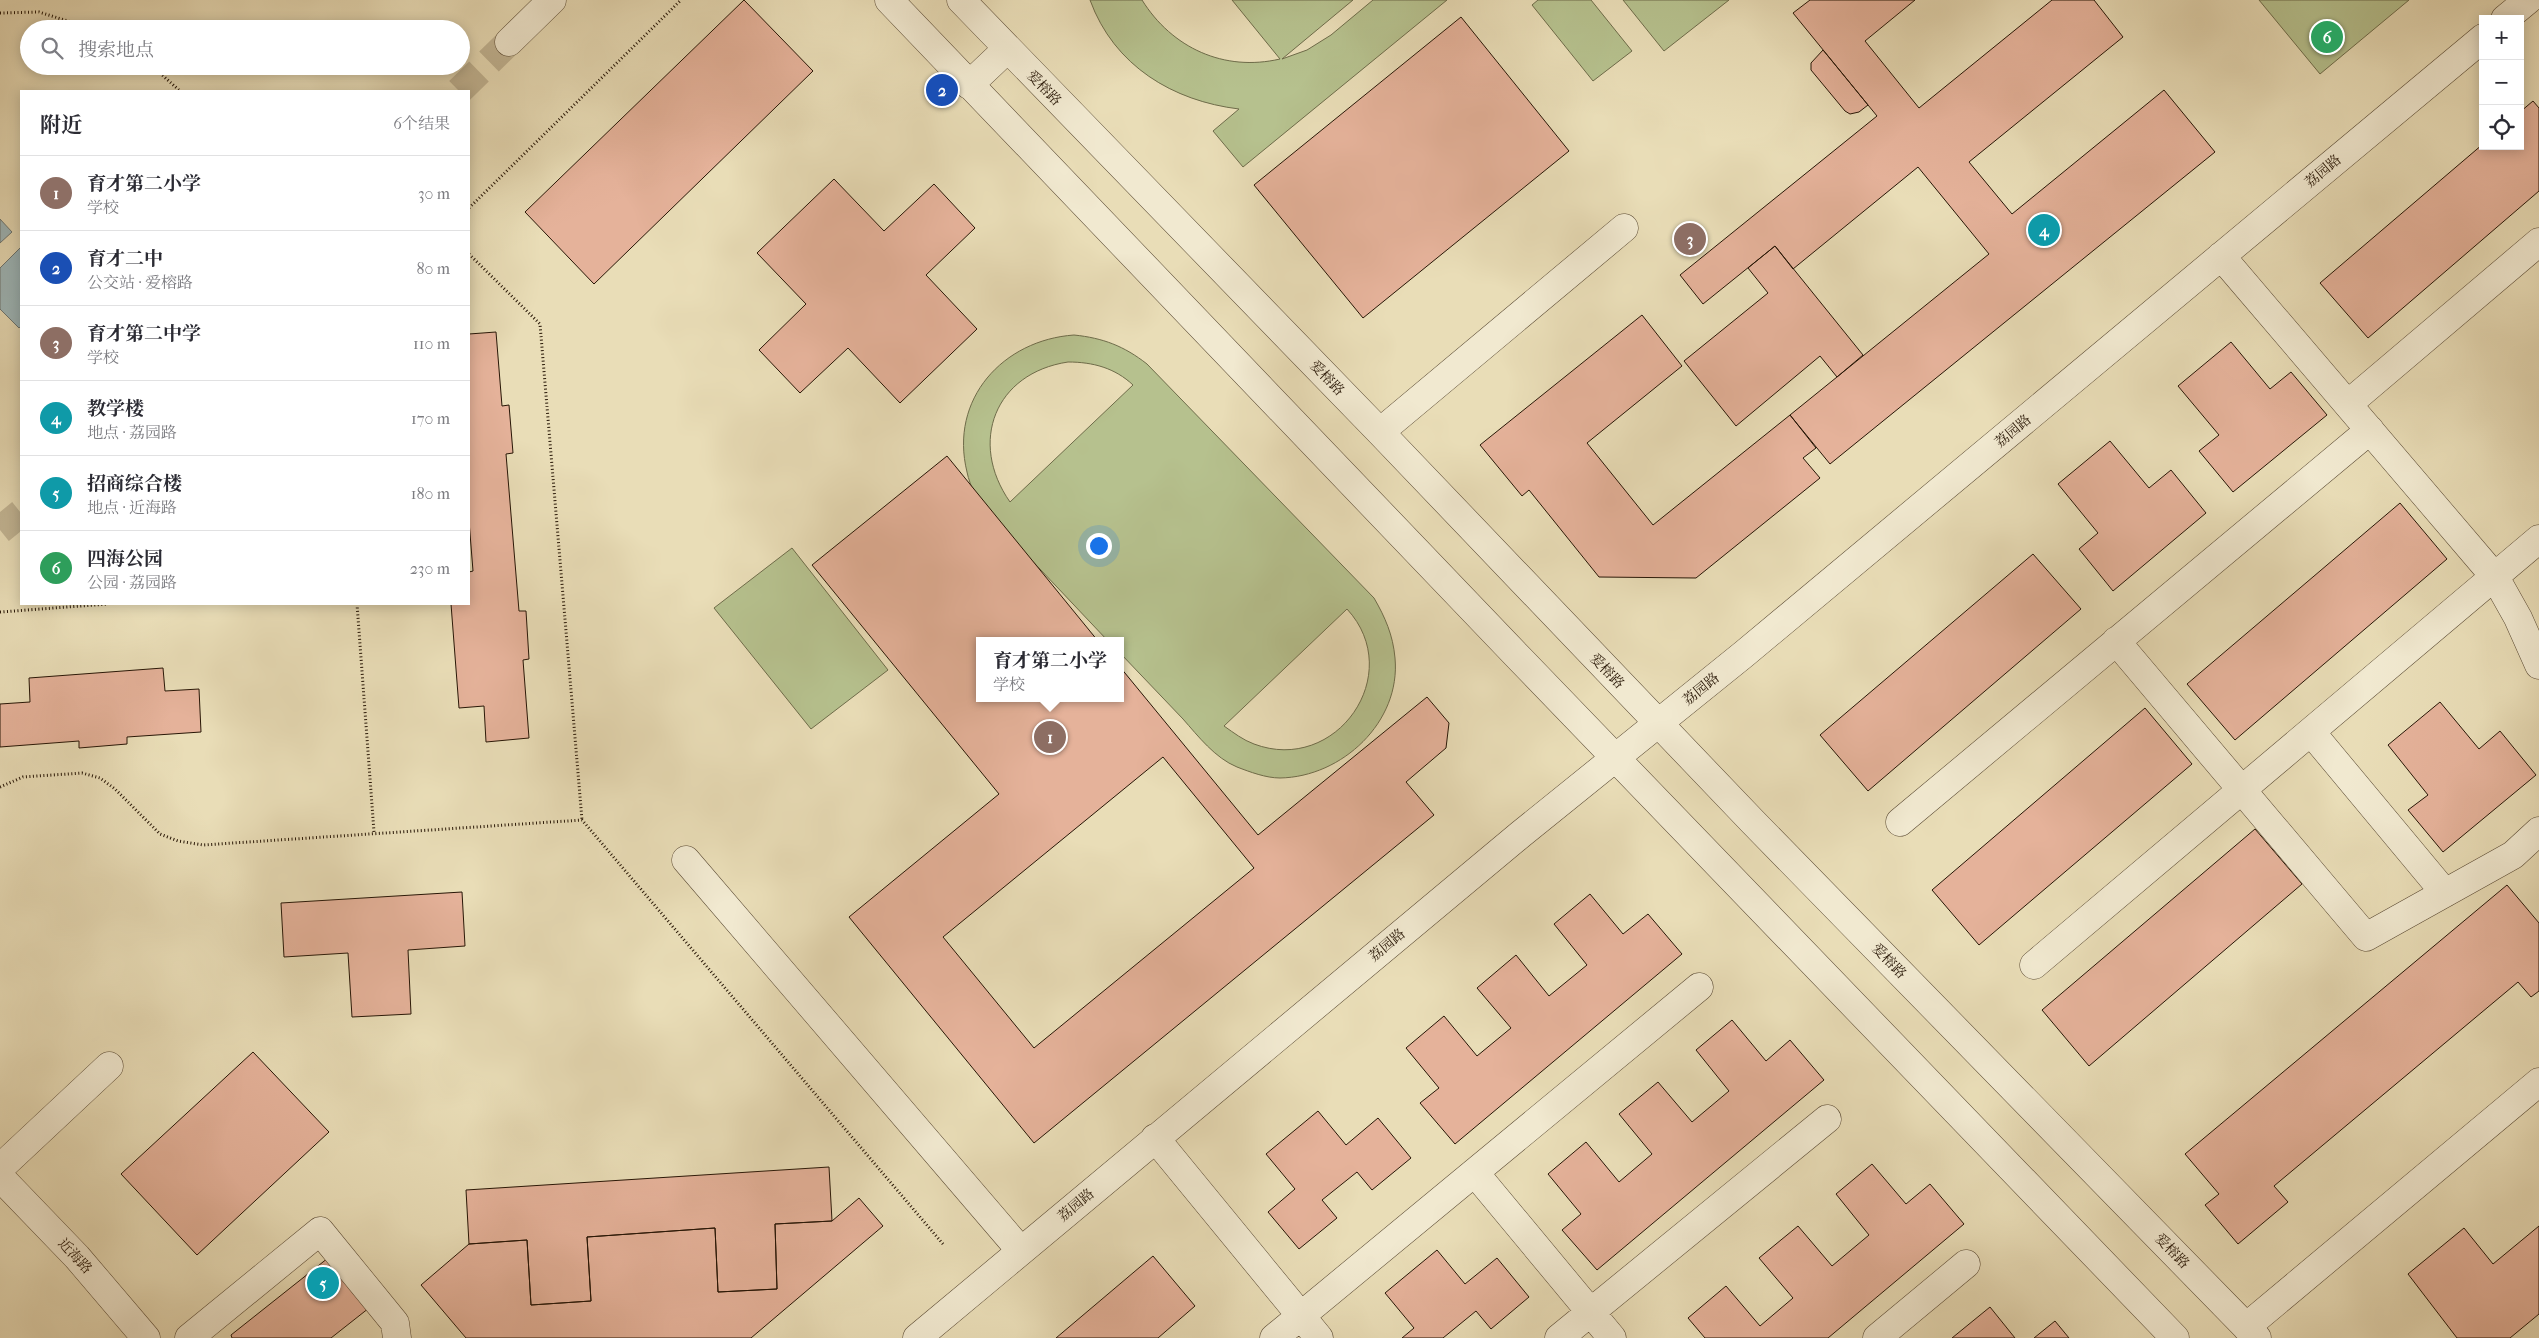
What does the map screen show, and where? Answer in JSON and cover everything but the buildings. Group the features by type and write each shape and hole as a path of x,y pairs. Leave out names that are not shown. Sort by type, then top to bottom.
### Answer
{"street":[{"path":"509,42 552,0"},
{"path":"889,0 1615,758 2175,1338"},
{"name":"爱榕路","path":"961,0 1380,432 1658,724 2251,1333"},
{"path":"2510,15 2528,0"},
{"name":"荔园路","path":"917,1338 1155,1138 1615,758 1744,654 2479,41"},
{"path":"969,85 1007,49"},
{"path":"1380,432 1624,228"},
{"path":"2348,404 2539,242"},
{"path":"2221,256 2494,577 2518,618 2539,665"},
{"path":"1900,822 2370,430"},
{"path":"2034,965 2539,539"},
{"path":"2116,641 2366,937 2512,854 2539,831"},
{"path":"2311,732 2445,893"},
{"path":"686,860 1021,1251"},
{"path":"1274,1338 1700,987"},
{"path":"0,1168 108,1066"},
{"path":"2251,1333 2539,1082"},
{"path":"1559,1338 1827,1119"},
{"path":"1155,1138 1320,1338"},
{"path":"1475,1173 1612,1338"},
{"name":"近海路","path":"0,1177 77,1257 146,1338"},
{"path":"189,1338 320,1231 395,1323 397,1338"},
{"path":"1877,1338 1966,1264"}],"path":[{"path":"470,207 681,0"},
{"path":"0,13 40,12 65,20"},
{"path":"162,75 179,90"},
{"path":"470,255 540,324 582,820 943,1244"},
{"path":"0,612 94,605"},
{"path":"357,605 374,832"},
{"path":"0,787 23,777 82,773 100,778 114,789 160,834 178,841 203,845 374,832 582,820"}],"green space":[{"path":"1090,0 1142,0 1154,17 1184,43 1220,59 1239,62 1259,62 1280,59 1232,0 1353,0 1282,59 1307,50 1331,35 1373,0 1447,0 1243,167 1213,131 1239,109 1191,98 1149,76 1130,61 1114,44"},
{"path":"1538,0 1591,0 1632,51 1593,81 1532,5"},
{"path":"1623,0 1729,0 1664,51"},
{"path":"2259,0 2409,0 2320,74"},
{"path":"1074,335 1094,338 1113,344 1130,352 1147,364 1374,598 1385,619 1392,642 1395,658 1394,681 1388,704 1378,724 1363,742 1325,768 1303,775 1280,778 1269,777 1253,773 1229,763 1201,739 1124,657 1124,637 1104,637 987,513 970,483 967,472 964,445 966,420 974,398 987,378 1004,361 1025,348 1048,339","holes":["1068,362 1086,363 1111,370 1133,385 1010,502 997,479 991,456 991,434 996,414 1006,395 1022,380 1043,369","1347,609 1364,635 1369,662 1366,688 1354,712 1335,732 1312,745 1284,750 1254,744 1224,726"]},
{"path":"792,548 888,670 811,729 714,608"}],"water":[{"path":"0,219 12,232 0,243"},
{"path":"20,248 19,328 0,309 0,268"}],"tunnel":[{"path":"460,90 509,42"},
{"path":"0,530 20,514"}],"place":[{"name":"四海公园","path":"2327,37"},
{"name":"育才二中","path":"942,90"},
{"name":"教学楼","path":"2044,230"},
{"name":"育才第二中学","path":"1690,239"},
{"name":"育才第二小学","path":"1050,737"},
{"name":"招商综合楼","path":"323,1283"}]}
